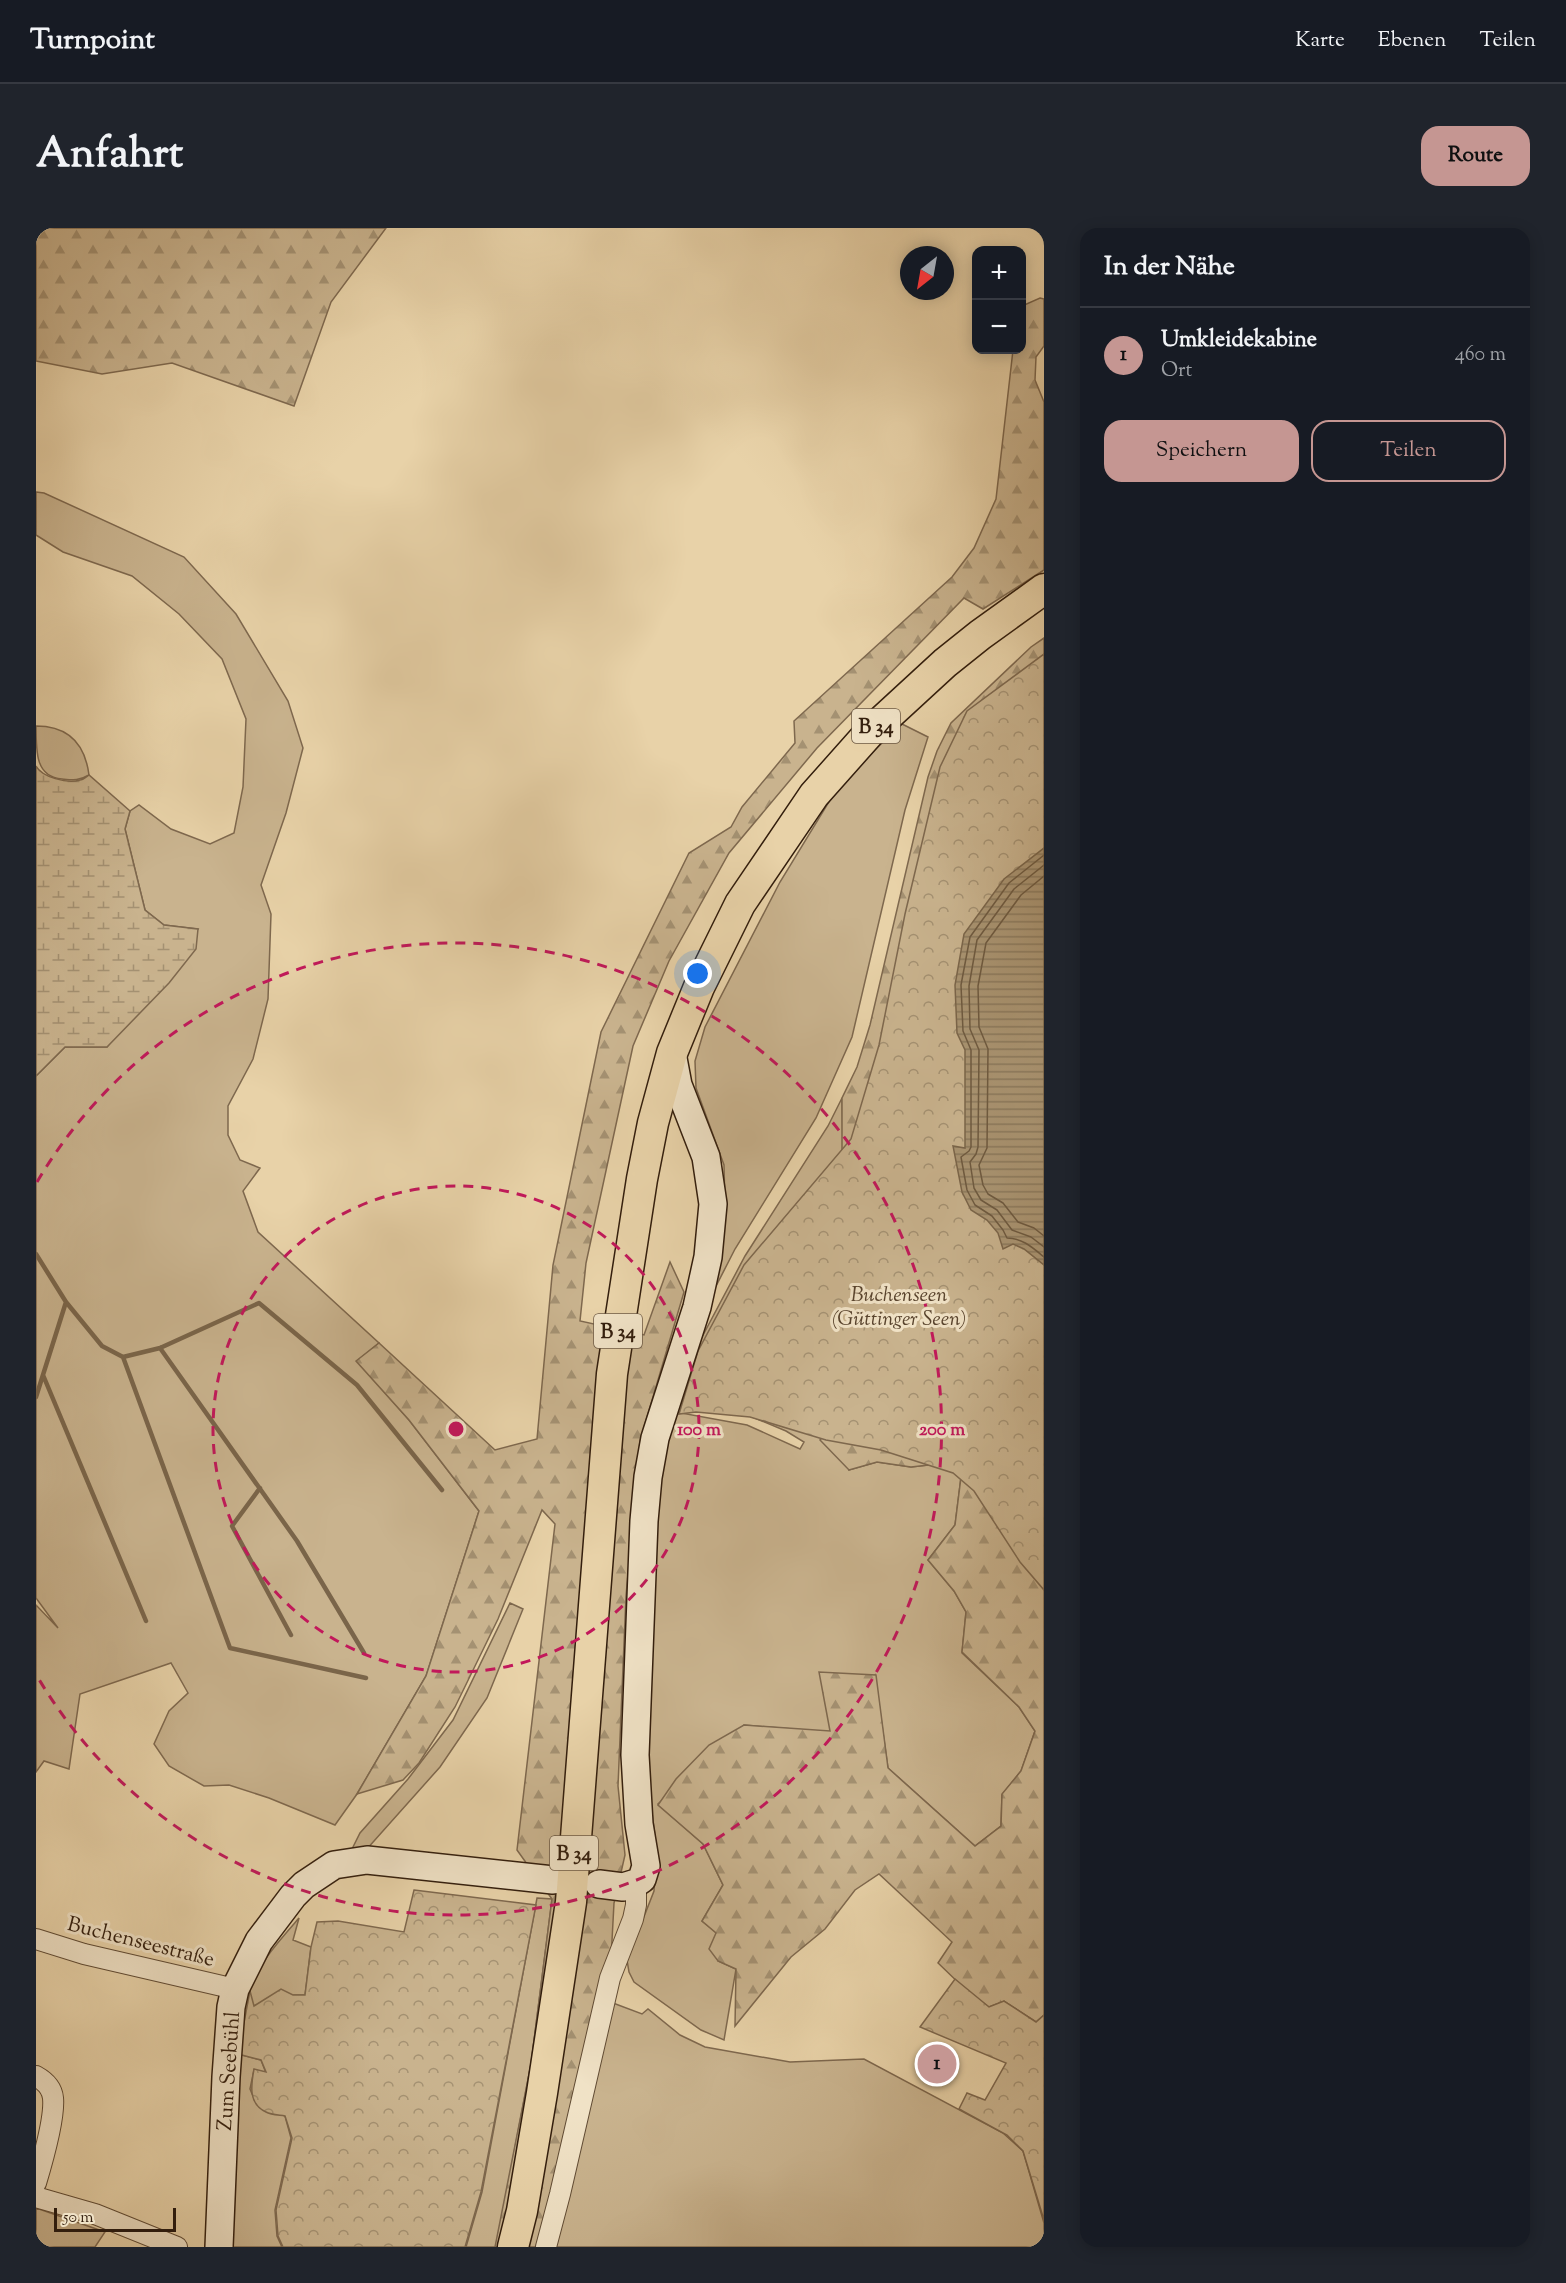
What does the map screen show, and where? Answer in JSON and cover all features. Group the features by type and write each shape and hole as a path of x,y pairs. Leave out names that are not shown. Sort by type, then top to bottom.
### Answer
{"main road":[{"name":"B 34","path":"513,2247 530,2164 570,1902 612,1374 642,1179 653,1123 672,1053 695,995 740,904 814,795 870,732 945,663 1044,590"},
{"path":"599,1884 623,1887 636,1883 642,1879 646,1866 638,1814 635,1755 644,1521 648,1477 655,1438 689,1336 708,1257 713,1204 706,1157 678,1085 672,1053"},
{"name":"Zum Seebühl","path":"219,2247 229,2018 235,1989 259,1941 304,1885 334,1865 367,1860 553,1881"}],"street":[{"path":"546,2247 610,1978 635,1912 636,1883"},
{"name":"Buchenseestraße","path":"36,1939 84,1954 235,1989"},
{"path":"36,2076 47,2083 53,2098 48,2134 36,2183"},
{"path":"36,2197 95,2214 177,2247"}],"green space":[{"path":"36,228 386,228 331,302 294,406 172,363 102,374 36,361"},
{"path":"1040,298 1044,299 1044,346 1036,357 1035,380 1044,402 1044,570 983,609 964,598 817,748 729,853 669,961 633,1046 586,1263 580,1321 644,1335 670,1262 684,1292 640,1441 626,1596 618,1786 625,1855 614,1903 610,1978 546,2247 495,2247 531,2064 552,1899 517,1850 555,1524 542,1510 498,1619 455,1707 419,1763 403,1780 357,1794 426,1676 479,1511 409,1420 356,1361 379,1343 495,1450 537,1439 553,1265 601,1032 689,853 731,827 742,807 795,743 794,721 952,577 974,548 996,499 1013,354 1026,354 1026,304"},
{"path":"36,492 44,493 184,557 236,614 288,701 303,748 286,813 261,885 271,914 268,999 253,1059 228,1106 228,1135 240,1160 260,1168 243,1191 258,1232 379,1343 357,1361 409,1420 479,1511 426,1676 357,1794 335,1825 269,1798 229,1785 204,1786 169,1766 154,1744 169,1711 188,1693 171,1663 80,1694 69,1769 44,1761 36,1772 36,1605 58,1628 36,1598 36,1076 65,1047 107,1047 198,929 164,925 145,910 125,829 130,811 139,805 171,829 210,844 234,833 243,787 246,719 222,659 179,614 132,576 63,552 36,535"},
{"path":"1044,638 1044,2015 1036,2022 1004,2001 989,2007 966,1990 938,1963 952,1942 879,1874 855,1890 825,1929 791,1957 735,2026 736,1969 718,1961 709,1949 716,1933 702,1921 723,1885 703,1844 658,1805 676,1779 709,1745 744,1725 830,1731 819,1672 876,1675 888,1768 975,1846 1001,1826 1002,1794 1021,1771 1035,1731 1019,1707 962,1652 966,1612 954,1591 928,1560 955,1525 963,1461 911,1467 877,1462 849,1470 820,1440 852,1402 842,1186 842,1098 857,1067 870,1025 928,777 937,751 951,723 1031,647"},
{"name":"Buchenseen (Güttinger Seen)","path":"1044,654 1044,1590 1020,1562 974,1491 953,1473 881,1450 826,1440 750,1417 696,1412 679,1414 698,1351 744,1265 851,1139 879,1045 905,914 940,767 967,711"},
{"path":"902,724 928,737 905,810 852,1037 816,1118 735,1249 711,1296 725,1209 724,1165 696,1088 695,1061 705,1027 780,882 841,782"},
{"path":"36,726 57,729 73,739 84,754 89,775 73,780 47,774 37,754"},
{"path":"36,766 49,776 62,780 81,780 89,775 130,811 125,829 145,910 164,925 198,929 196,949 169,983 107,1047 65,1047 36,1076"},
{"path":"842,1098 849,1470 877,1462 911,1467 963,1461 955,1525 928,1560 954,1591 966,1612 962,1653 1019,1707 1035,1731 1021,1771 1002,1795 1001,1826 975,1846 888,1768 875,1675 830,1732 744,1725 658,1804 703,1844 723,1885 702,1921 717,1933 718,1961 736,1969 724,2040 701,2030 634,1982 627,1960 654,1891 656,1844 650,1797 642,1771 660,1461 676,1412 747,1425 800,1449 804,1442 786,1431 750,1416 674,1402 693,1354 745,1256 828,1126"},
{"path":"510,1603 523,1609 487,1698 440,1767 366,1850 352,1849 360,1833 408,1779 453,1720"},
{"path":"414,1890 536,1905 481,2192 465,2247 283,2247 278,2236 276,2210 292,2138 285,2116 260,2109 252,2094 254,2069 266,2072 261,2060 238,2054 250,1991 254,2006 281,1989 293,1995 305,1995 311,1947 317,1922 338,1921 404,1932"},
{"path":"537,1898 552,1899 531,2064 496,2247 466,2247 482,2192"},
{"path":"299,1918 293,1940 311,1947 305,1995 293,1995 253,2006 250,1992 256,1974"},
{"path":"955,1979 989,2007 1004,2001 1036,2022 1044,2015 1044,2220 1023,2151 1007,2135 959,2109 967,2093 985,2100 1006,2063 920,2027"},
{"path":"605,2000 642,2014 648,2009 680,2035 705,2047 790,2062 864,2059 1003,2133 1023,2151 1044,2223 1044,2247 546,2247"},
{"path":"238,2054 261,2060 266,2073 254,2070 250,2089 255,2101 285,2116 291,2138 275,2210 277,2236 282,2247 232,2247"},
{"path":"36,2208 105,2232 95,2247 36,2247"}],"water":[{"path":"1044,848 1044,1265 1024,1249 1013,1244 1003,1249 998,1233 987,1220 971,1210 962,1192 953,1146 965,1148 965,1050 957,1033 955,985 964,934 1004,879"}],"waterway":[{"path":"36,1254 66,1302 102,1346 123,1357 160,1348 259,1303 357,1385 442,1490"},
{"path":"36,1397 66,1302"},
{"path":"160,1348 297,1541 364,1653"},
{"path":"123,1357 230,1648 366,1678"},
{"path":"43,1375 146,1621"},
{"path":"260,1488 232,1526 291,1635"}],"place":[{"name":"Umkleidekabine","path":"937,2064"}]}
